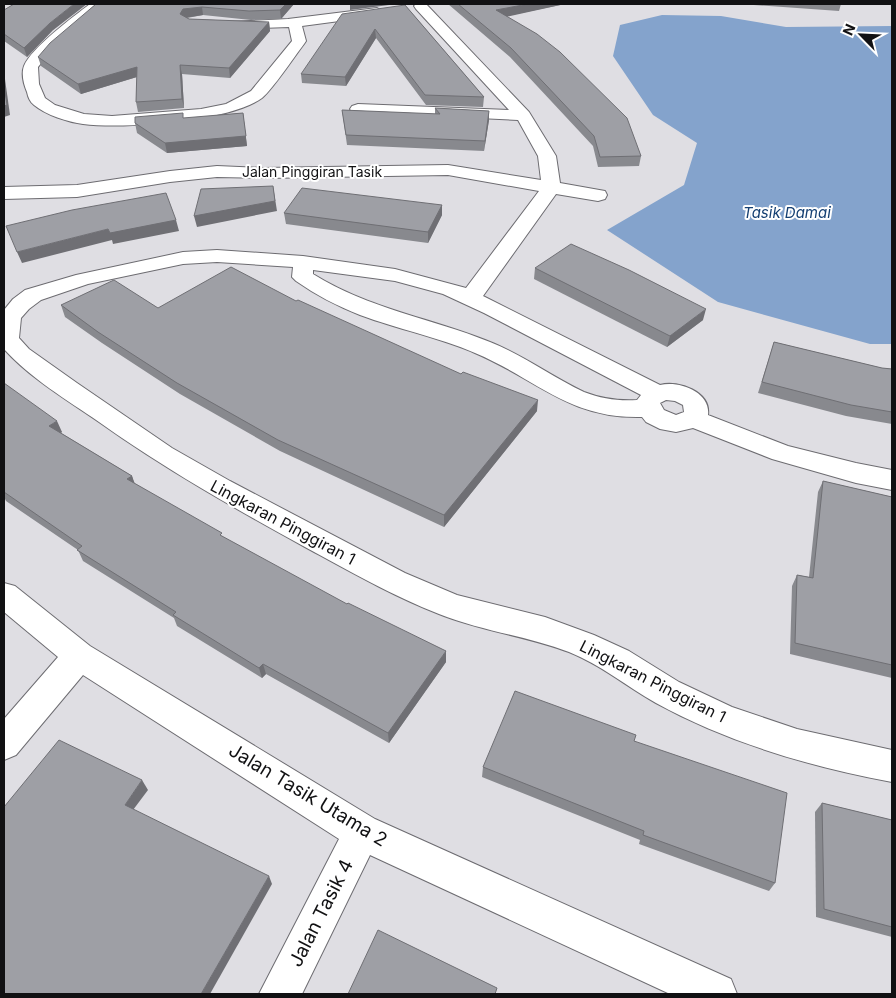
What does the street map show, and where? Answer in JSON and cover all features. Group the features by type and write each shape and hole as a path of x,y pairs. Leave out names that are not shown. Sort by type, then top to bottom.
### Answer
{"street":[{"path":"98,4 74,22 46,48 31,67 31,84 38,100 49,108 82,119 112,121 191,115 232,108 257,94 299,40 295,23"},
{"path":"421,6 523,115 547,156 544,183 460,294"},
{"path":"220,24 258,26 295,23 392,10"},
{"path":"358,109 523,115"},
{"name":"Jalan Pinggiran Tasik","path":"4,193 76,191 207,171 264,174 448,170 544,183 598,195"},
{"name":"Jalan Pinggiran Tasik","path":"4,201 25,193"},
{"name":"Lingkaran Pinggiran 1","path":"653,401 460,294 395,275 303,262 217,256 183,258 83,279 33,295 21,304 10,316 7,339 20,354 60,384 163,454 220,488 394,582 451,606 545,630 584,644 618,661 667,692 723,719 797,745 892,766"},
{"path":"303,262 303,277 320,289 352,304 482,347 588,403 618,410 653,401 664,392 679,393 692,400 697,410 692,419 781,453 856,473 892,480"},
{"name":"Jalan Tasik Utama 2","path":"4,594 78,656 362,832 716,994"},
{"path":"4,744 78,656"},
{"name":"Jalan Tasik 4","path":"280,994 362,832"}],"water":[{"name":"Tasik Damai","path":"662,15 721,16 786,27 892,26 892,344 870,344 718,302 607,230 684,185 697,143 653,115 613,56 620,25"}],"building":[{"path":"14,4 74,4 50,23 24,48 4,34 4,10"},
{"path":"96,4 286,4 280,10 249,11 202,7 183,9 180,14 189,19 269,22 229,68 180,65 182,99 136,102 137,67 78,84 38,57 50,43"},
{"path":"458,4 528,4 496,10 537,34 560,52 627,118 641,156 600,157 594,136 511,48"},
{"path":"405,5 484,97 425,95 375,29 345,77 301,74 342,14"},
{"path":"4,85 7,105 4,106"},
{"path":"435,108 489,111 485,141 346,135 342,110 440,114"},
{"path":"183,113 183,118 243,113 246,136 165,143 135,123 135,117"},
{"path":"273,186 275,201 194,216 201,189"},
{"path":"302,188 442,205 428,232 284,213"},
{"path":"166,193 176,220 110,233 108,229 17,252 6,226 72,210"},
{"path":"571,244 629,270 706,309 670,336 535,268"},
{"path":"231,267 296,301 298,300 461,374 463,372 538,400 444,515 278,440 177,383 98,332 61,305 114,280 158,308"},
{"path":"774,342 892,369 892,412 851,405 762,382"},
{"path":"4,383 57,421 49,426 132,476 127,479 222,533 220,535 347,604 446,651 388,733 263,664 259,668 173,615 176,612 77,550 82,546 4,492"},
{"path":"823,481 892,497 892,665 795,643 797,575 813,578"},
{"path":"515,691 636,735 634,741 787,793 775,883 643,835 644,831 483,767"},
{"path":"59,740 142,780 125,805 269,876 201,994 4,994 4,807"},
{"path":"822,803 892,820 892,927 824,909"},
{"path":"378,930 497,988 495,994 348,994"}]}
